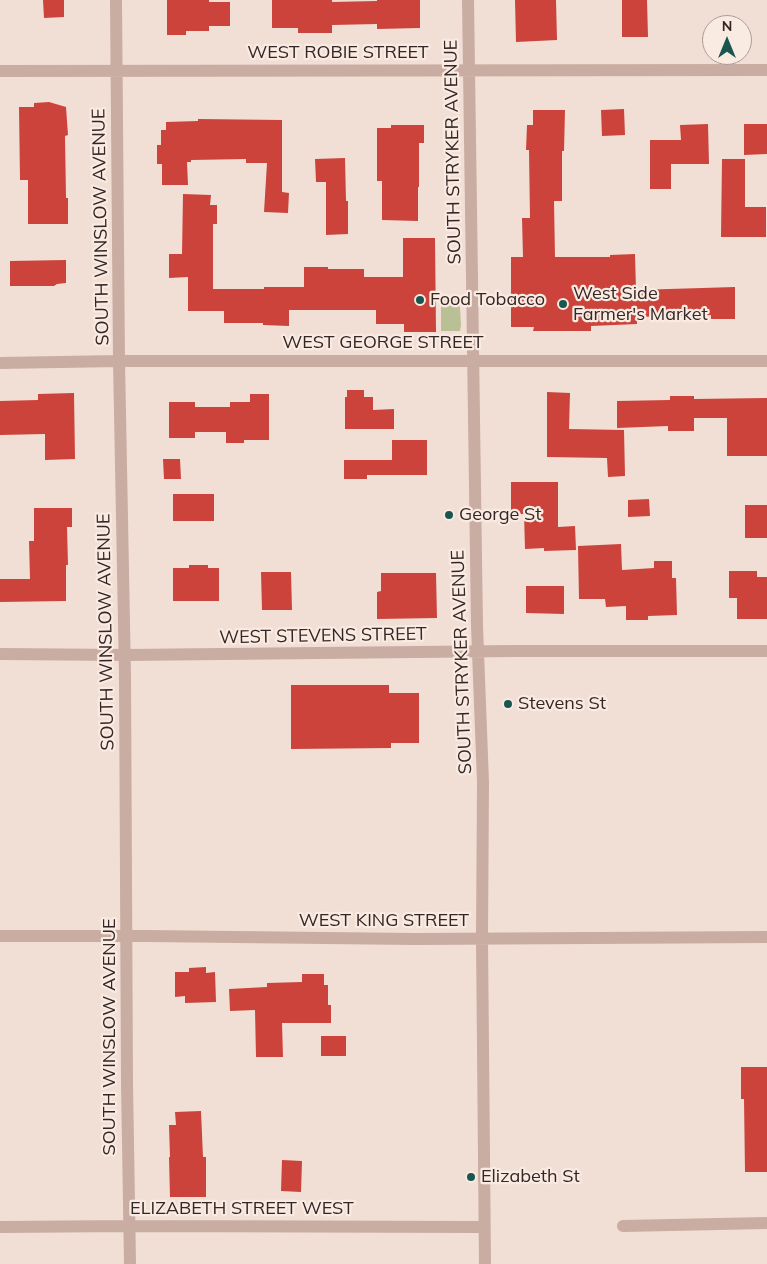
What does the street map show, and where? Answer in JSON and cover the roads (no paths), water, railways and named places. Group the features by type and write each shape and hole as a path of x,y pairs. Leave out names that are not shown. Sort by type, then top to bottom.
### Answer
{"street":[{"name":"SOUTH WINSLOW AVENUE","path":"116,0 119,361 125,655 127,1083 130,1264"},
{"name":"SOUTH STRYKER AVENUE","path":"468,0 478,652 483,782 482,939 485,1264"},
{"name":"WEST ROBIE STREET","path":"0,71 767,70"},
{"name":"WEST GEORGE STREET","path":"0,364 119,361 767,361"},
{"name":"WEST STEVENS STREET","path":"0,654 767,651"},
{"name":"WEST KING STREET","path":"0,936 482,939 767,937"},
{"path":"623,1226 767,1223"},
{"name":"ELIZABETH STREET WEST","path":"0,1227 484,1227"}],"place":[{"name":"Food Tobacco","path":"420,300"},
{"name":"West Side Farmer's Market","path":"563,304"},
{"name":"George St","path":"449,515"},
{"name":"Stevens St","path":"508,704"},
{"name":"Elizabeth St","path":"471,1177"}]}
